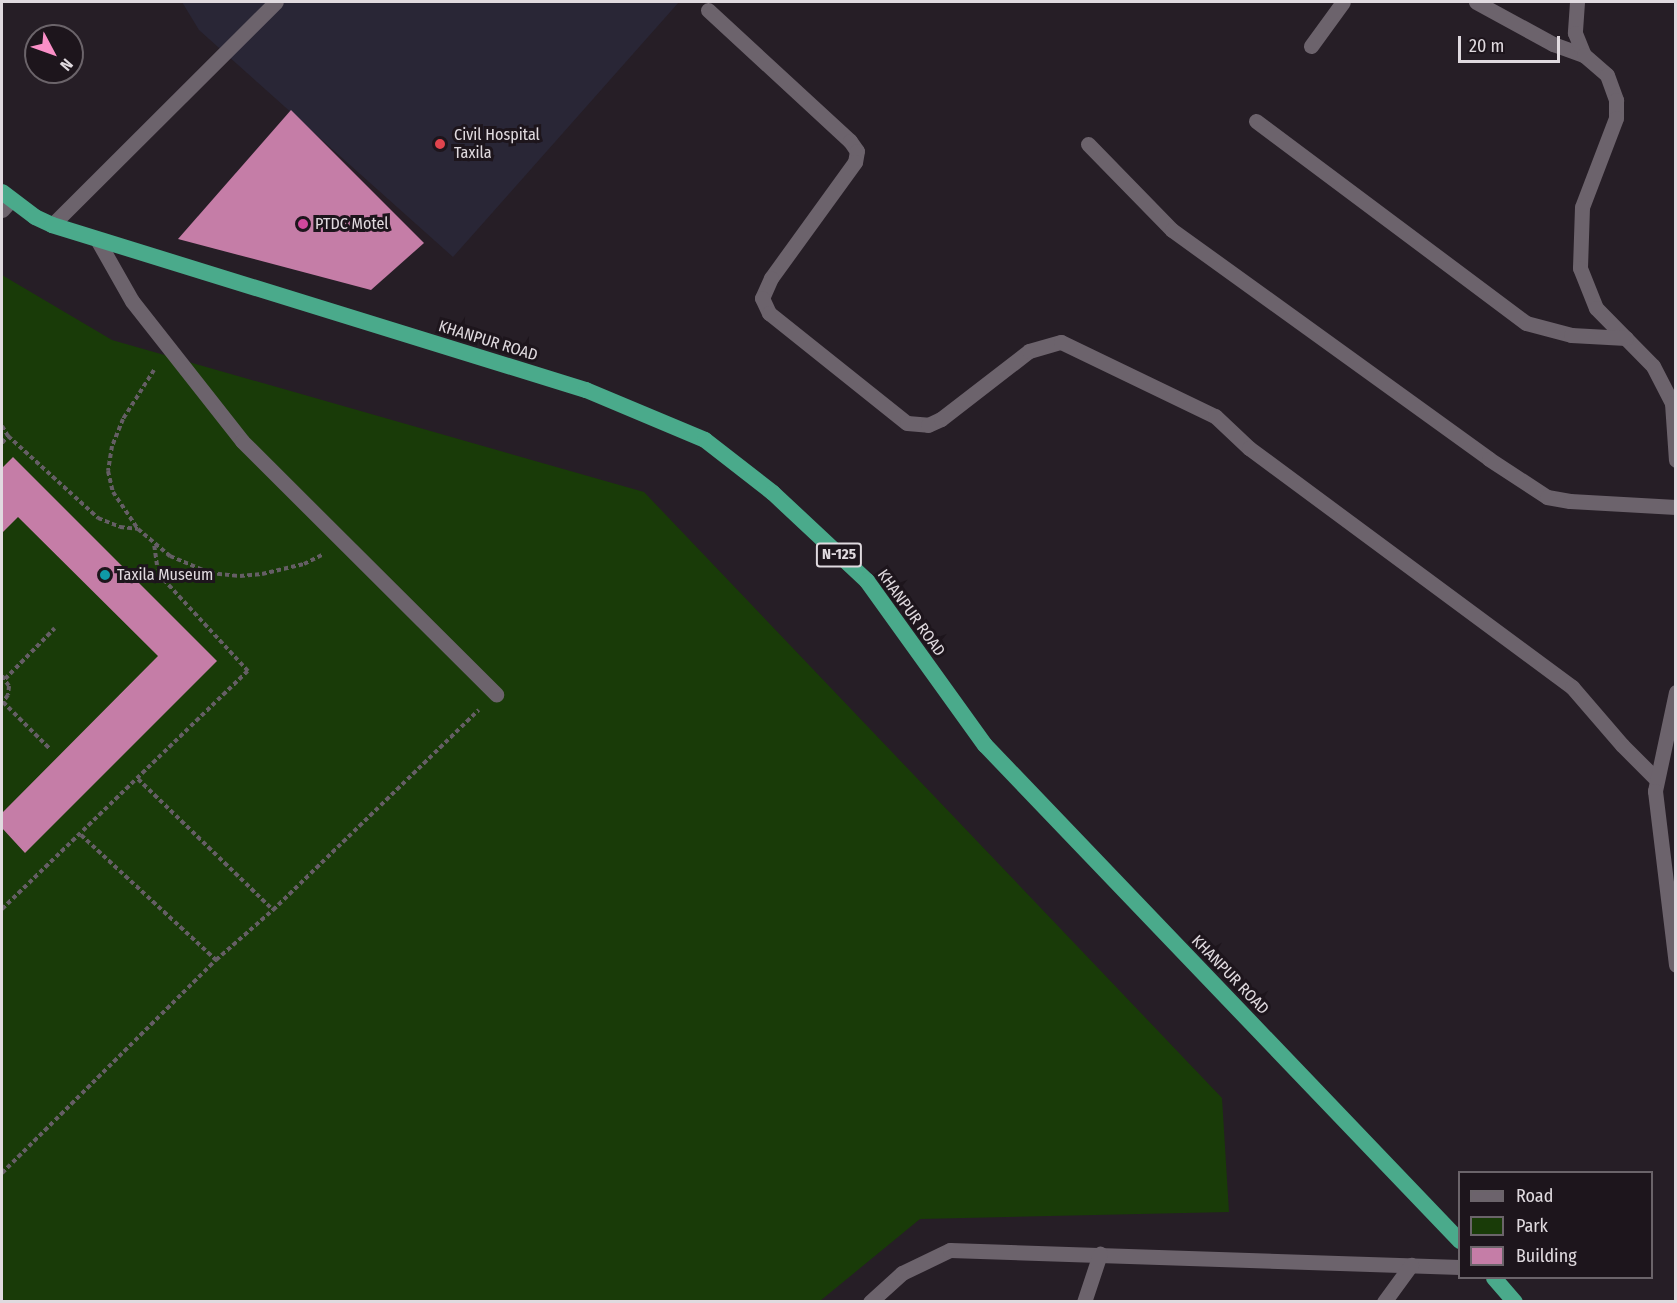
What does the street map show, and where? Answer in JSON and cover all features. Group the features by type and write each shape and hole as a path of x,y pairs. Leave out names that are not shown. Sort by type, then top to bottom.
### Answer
{"highway":[{"name":"KHANPUR ROAD","path":"4,201 52,225 98,241 177,262 586,390 705,440 773,493 867,581 985,745 1458,1239"},
{"path":"1495,1279 1515,1301"}],"street":[{"path":"52,225 276,2"},
{"path":"1311,46 1343,2"},
{"path":"1476,2 1553,44 1584,55 1607,75 1617,100 1616,118 1582,207 1580,268 1596,308 1653,366 1672,403 1676,460"},
{"path":"1577,2 1575,33 1584,55"},
{"path":"708,10 850,141 857,151 855,162 771,278 762,298 768,313 907,423 928,425 941,419 1029,351 1061,342 1215,416 1250,448 1572,687 1622,745 1657,780"},
{"path":"1256,121 1526,323 1571,335 1626,338"},
{"path":"1088,144 1172,230 1489,459 1547,496 1570,501 1676,507"},
{"path":"98,241 132,301 242,441 496,694"},
{"path":"1676,692 1655,791 1676,964"},
{"path":"870,1302 902,1273 950,1250 1458,1267"},
{"path":"1084,1302 1100,1254"},
{"path":"1384,1302 1411,1265"},
{"path":"1515,1301 1520,1302"}],"path":[{"path":"168,346 123,419 112,446 108,471 113,492 138,529 154,543 190,566 210,573 240,576 285,570 303,564 343,542"},
{"path":"2,426 8,436 98,518 120,527 138,529"},
{"path":"2,443 8,436"},
{"path":"2,909 248,671 163,579 157,566 154,543"},
{"path":"49,748 2,702 9,686 3,678 55,628"},
{"path":"2,1173 216,960 273,910 496,694"},
{"path":"138,779 273,910"},
{"path":"81,835 216,960"}],"shaded area":[{"name":"Civil Hospital Taxila","path":"182,2 679,2 453,257 199,30"}],"green space":[{"path":"2,275 112,340 644,492 1222,1098 1229,1212 920,1219 820,1301 7,1302 2,1298"}],"building":[{"path":"291,110 424,243 371,290 178,239"},
{"name":"Taxila Museum","path":"13,457 217,661 25,853 2,828 2,813 158,656 18,517 2,533 2,468"}],"place":[{"name":"Civil Hospital Taxila","path":"440,144"},
{"name":"PTDC Motel","path":"303,224"},
{"name":"Taxila Museum","path":"105,575"}]}
